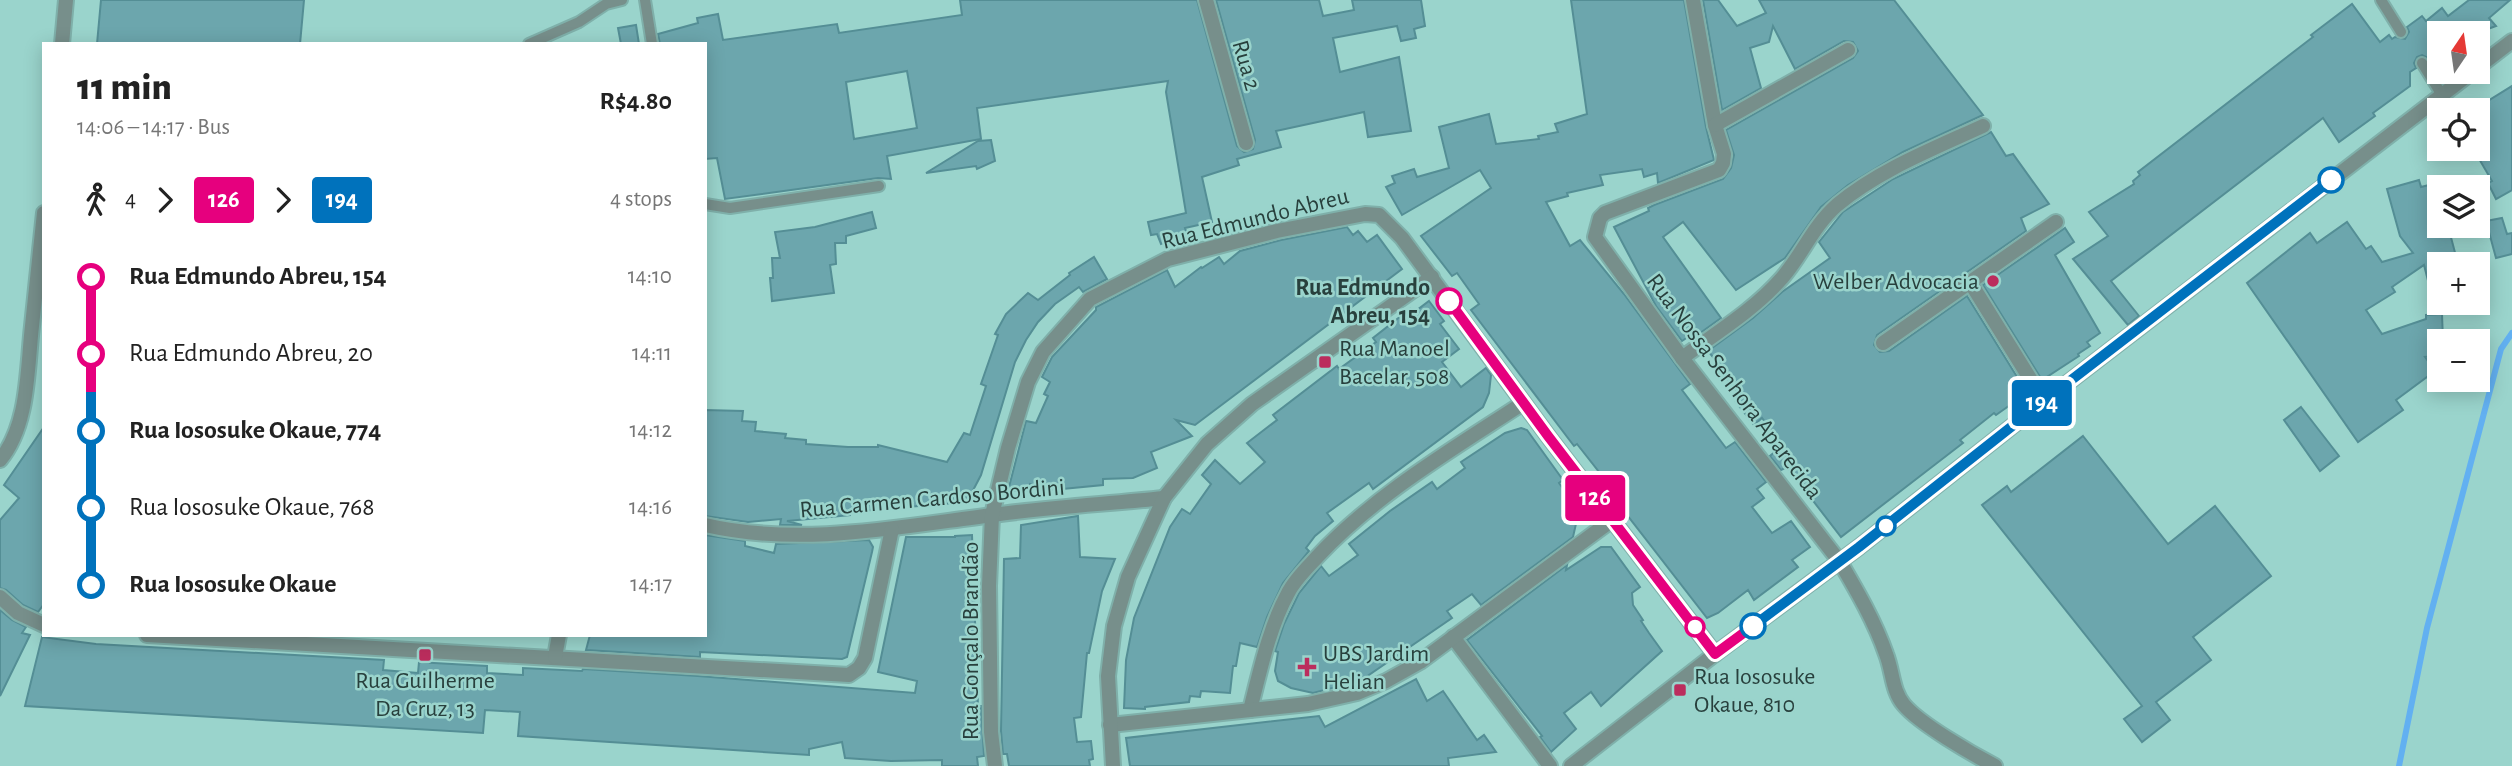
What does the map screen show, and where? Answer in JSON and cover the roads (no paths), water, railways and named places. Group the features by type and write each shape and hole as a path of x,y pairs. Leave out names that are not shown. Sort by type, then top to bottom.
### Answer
{"street":[{"path":"62,42 66,0"},
{"name":"Rua 2","path":"1206,0 1247,143"},
{"path":"1693,0 1715,125 1848,50"},
{"path":"2490,58 2512,41"},
{"path":"1571,766 1715,654 1840,562 2044,401 2456,84"},
{"name":"Rua Nossa Senhora Aparecida","path":"1715,125 1724,154 1723,163 1718,170 1605,213 1600,218 1595,237 1682,358 1840,562 1887,655 1895,691 1904,705 1918,718 1995,766"},
{"path":"1682,358 1750,308 1771,289 1784,275 1814,229 1837,206 1874,180 1923,153 1983,126"},
{"name":"Rua Edmundo Abreu","path":"992,515 1028,382 1043,352 1090,299 1168,259 1277,231 1365,214 1379,215 1390,224 1432,277 1715,654"},
{"path":"1883,343 2056,222"},
{"path":"0,460 9,449 18,424 26,386 42,232"},
{"path":"1113,766 1108,676 1114,626 1128,578 1164,498 1208,444 1252,404 1432,277"},
{"path":"1970,282 2044,401"},
{"path":"1250,710 1279,611 1289,590 1302,573 1336,537 1366,513 1524,402"},
{"name":"Rua Carmen Cardoso Bordini","path":"707,526 737,533 779,534 892,529 992,515 1164,498"},
{"name":"Rua Gonçalo Brandão","path":"992,515 989,586 991,732 995,766"},
{"path":"1110,725 1308,704 1357,693 1420,662 1612,520"},
{"path":"184,637 849,675 859,668 866,658 892,529"},
{"path":"0,597 18,612 42,624"},
{"path":"555,657 559,637"},
{"path":"1453,637 1549,766"}],"lane":[{"path":"534,42 579,22 606,4 622,0"},
{"path":"645,0 652,42"},
{"path":"2381,0 2401,32"},
{"path":"2421,63 2442,95"},
{"path":"707,204 730,208 878,186"}],"waterway":[{"path":"2399,766 2427,628 2501,349 2512,333"}],"place":[{"name":"Welber Advocacia","path":"1993,281"},
{"name":"Rua Edmundo Abreu, 154","path":"1449,301"},
{"name":"Rua Manoel Bacelar, 508","path":"1325,362"},
{"name":"Rua Guilherme Da Cruz, 13","path":"425,655"},
{"name":"UBS Jardim Helian","path":"1307,667"},
{"name":"Rua Iososuke Okaue, 810","path":"1680,690"}]}
